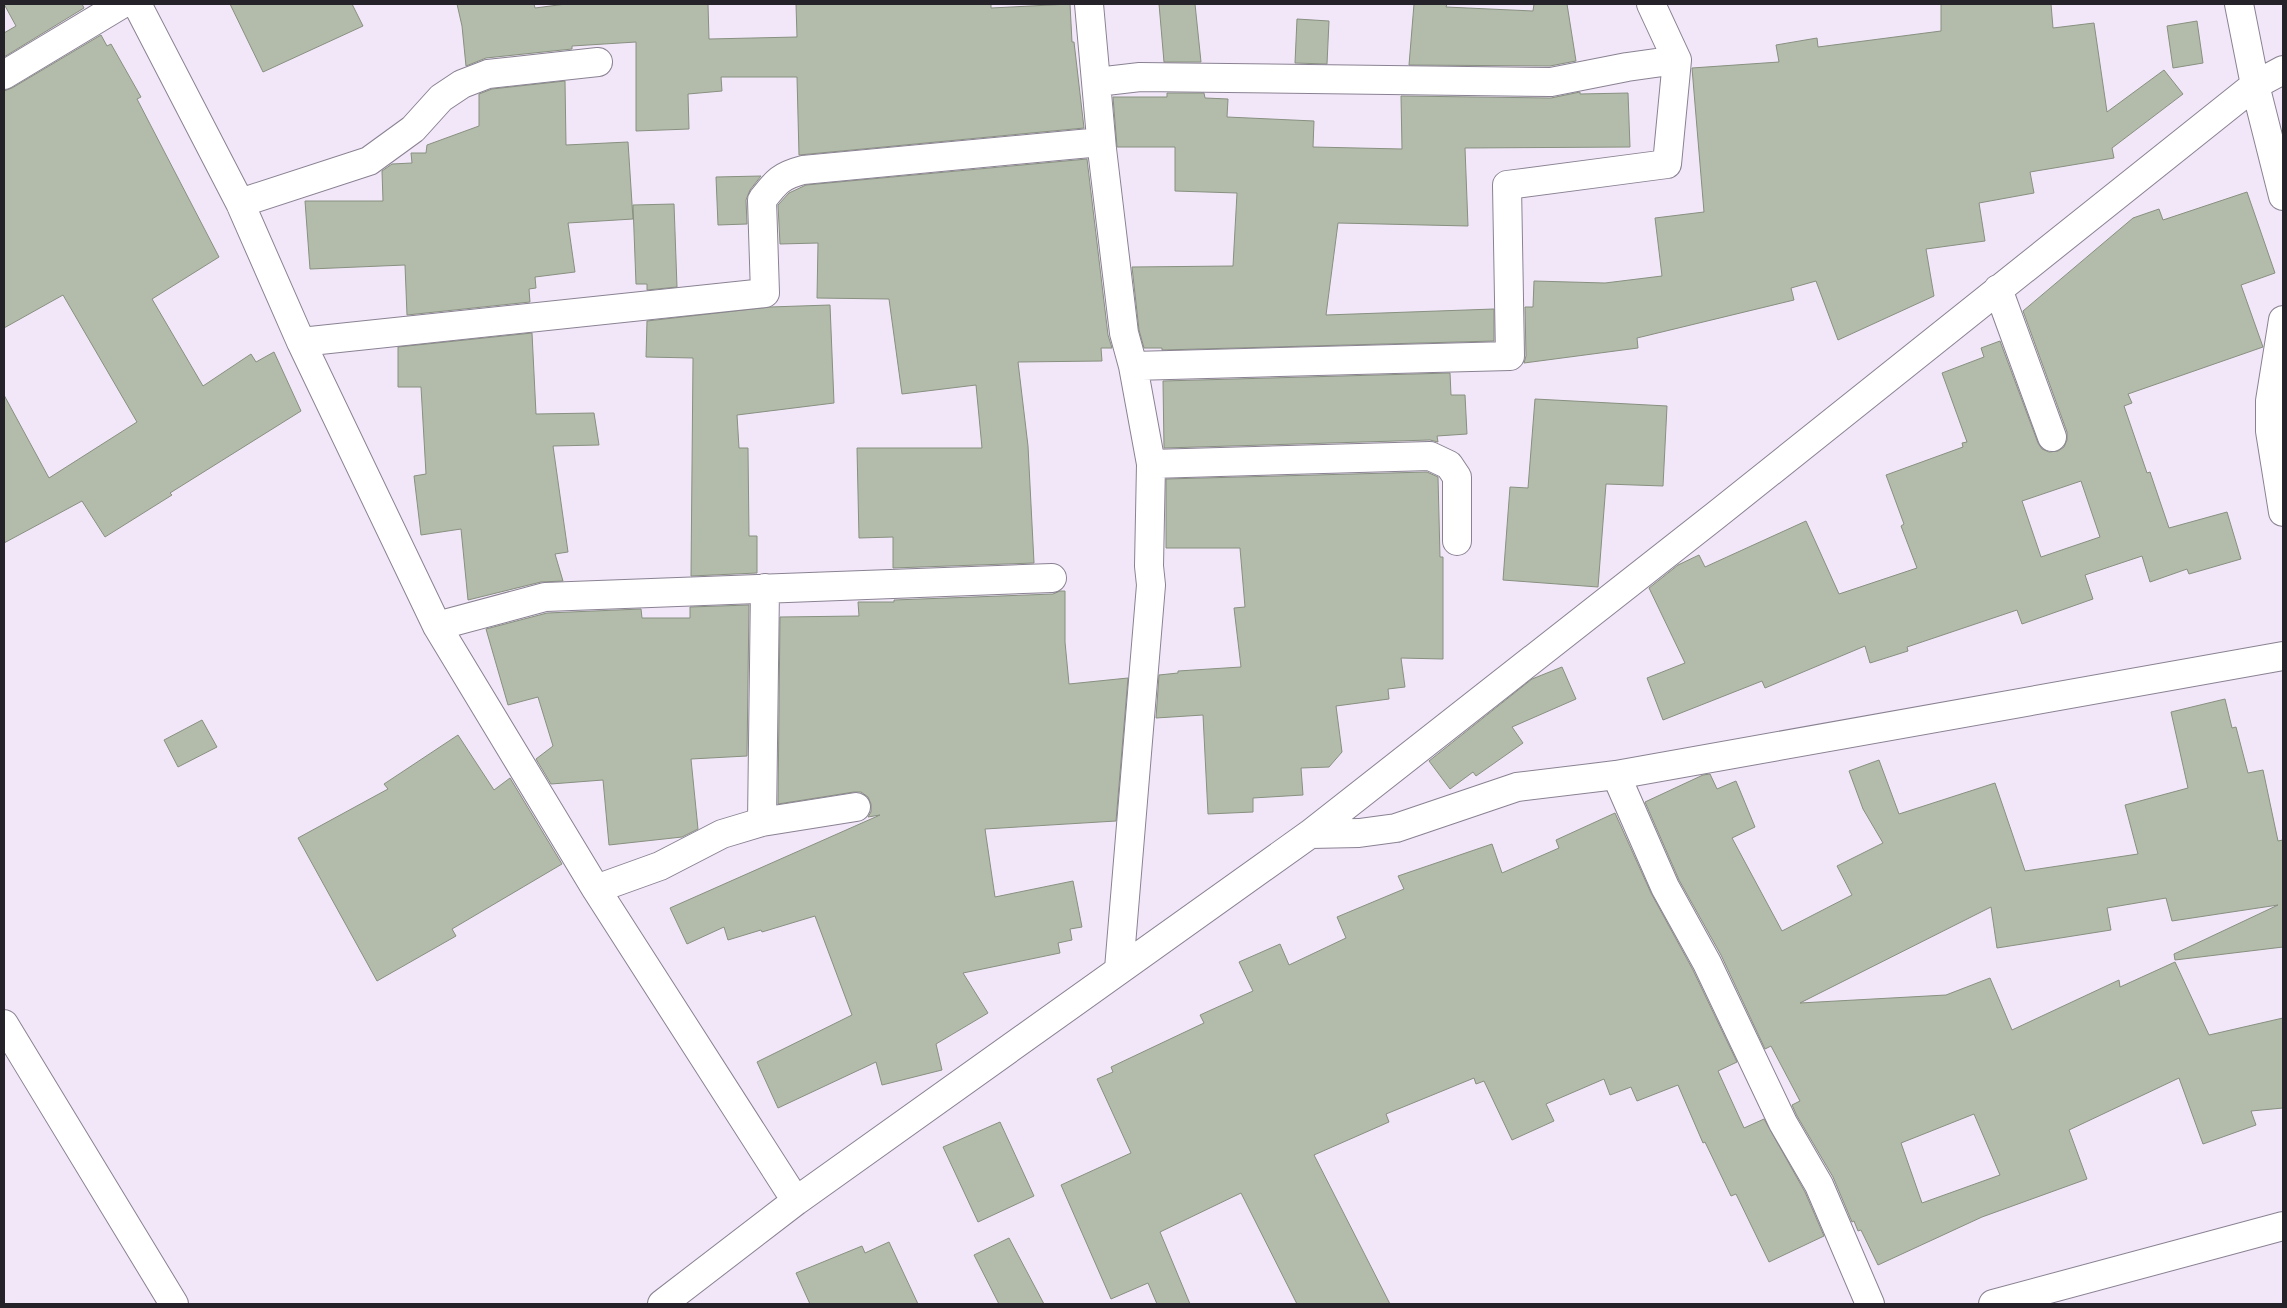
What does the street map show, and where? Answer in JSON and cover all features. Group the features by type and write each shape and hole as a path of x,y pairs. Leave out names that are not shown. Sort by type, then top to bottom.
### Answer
{"street":[{"path":"4,75 122,4"},
{"path":"137,4 240,204 301,342 437,626 596,889 796,1201"},
{"path":"1089,4 1101,142 1124,334 1133,366 1151,464 1148,566 1151,585 1119,969"},
{"path":"1133,366 1510,356 1507,184 1667,164 1677,60 1650,4"},
{"path":"2239,4 2255,85 2283,196"},
{"path":"1097,82 1140,77 1551,82 1627,67 1677,60"},
{"path":"240,204 369,161 413,129 442,98 462,84 488,74 598,62"},
{"path":"662,1304 796,1201 1310,834 2255,85 2283,70"},
{"path":"301,342 765,293 762,200 777,181 786,174 803,170 1101,142"},
{"path":"1998,289 2052,437"},
{"path":"2283,320 2270,401 2277,430 2283,512"},
{"path":"1151,464 1430,456 1449,465 1457,477 1457,540"},
{"path":"437,626 545,597 765,588 965,583 1052,578"},
{"path":"762,822 765,588"},
{"path":"1310,834 1396,828 1518,788 1616,775 2283,656"},
{"path":"1616,775 1665,887 1707,963 1783,1123 1819,1185 1870,1304"},
{"path":"596,889 660,866 722,834 762,822 856,807"},
{"path":"4,1024 174,1304"},
{"path":"2009,1302 2283,1226"}],"building":[{"path":"4,4 82,4 84,8 4,57 4,33 16,26"},
{"path":"230,4 352,4 363,26 263,72"},
{"path":"457,4 534,4 535,8 566,4 708,4 709,39 797,37 796,4 991,4 991,8 1070,4 1072,42 1074,42 1084,128 799,155 797,77 721,77 722,91 688,94 689,129 636,131 636,42 572,46 572,49 486,58 466,66 462,26"},
{"path":"1159,4 1195,4 1201,62 1164,62"},
{"path":"1414,4 1447,4 1446,7 1533,11 1534,4 1567,4 1576,61 1550,66 1409,65"},
{"path":"1941,4 2051,4 2053,28 2094,23 2107,112 2164,70 2183,94 2112,148 2114,158 2030,172 2034,193 1979,203 1985,241 1926,249 1934,296 1838,340 1816,281 1791,288 1794,300 1637,338 1638,348 1524,363 1526,356 1525,307 1533,307 1534,281 1605,283 1662,276 1655,218 1704,212 1692,68 1779,62 1776,45 1817,38 1818,47 1941,31"},
{"path":"1297,19 1329,21 1327,64 1295,63"},
{"path":"2197,21 2203,63 2173,68 2167,26"},
{"path":"101,35 107,46 111,44 141,97 137,99 219,257 152,299 203,386 251,354 256,362 274,352 301,411 170,493 172,495 105,537 82,501 4,543 4,395 49,478 137,422 63,295 4,328 4,91"},
{"path":"565,81 566,145 628,142 633,219 568,223 575,272 535,277 536,288 529,289 530,302 407,315 405,265 310,269 305,201 383,201 382,171 392,164 412,163 411,153 426,153 427,145 479,126 479,94 492,89"},
{"path":"1580,92 1580,94 1628,93 1630,147 1465,148 1468,226 1338,223 1326,315 1494,309 1494,341 1162,350 1162,348 1144,348 1139,330 1132,267 1233,266 1237,193 1175,191 1175,147 1117,147 1113,97 1167,97 1167,93 1204,93 1205,98 1228,99 1227,117 1314,121 1313,147 1402,149 1401,96 1551,98"},
{"path":"1087,159 1108,335 1112,348 1101,348 1102,361 1018,362 1028,446 1034,563 893,568 893,537 859,538 857,448 982,448 976,385 902,394 889,299 817,298 818,243 780,244 778,205 789,193 806,185"},
{"path":"761,176 750,190 746,200 747,224 718,225 716,177"},
{"path":"2247,192 2275,273 2241,285 2263,347 2128,394 2132,403 2124,406 2147,473 2150,472 2169,528 2227,512 2241,559 2189,574 2187,569 2150,582 2142,556 2085,575 2093,599 2022,624 2017,610 1907,647 1908,651 1870,663 1865,646 1765,688 1762,681 1663,720 1647,678 1685,663 1649,588 1678,565 1699,555 1705,567 1806,521 1839,594 1917,568 1901,526 1904,524 1886,475 1963,447 1962,443 1967,442 1942,373 1984,357 1981,348 2000,341 2038,443 2042,449 2049,452 2058,451 2064,447 2067,440 2067,432 2023,311 2133,218 2159,209 2163,220","holes":["2081,481 2100,537 2041,557 2022,501"]},
{"path":"674,204 677,287 647,290 647,284 636,284 633,205"},
{"path":"830,305 834,403 737,415 739,448 748,448 749,536 757,536 757,573 691,576 693,358 646,357 647,321 770,307"},
{"path":"532,333 536,414 594,413 599,445 553,446 568,552 555,554 563,581 541,582 468,600 461,529 421,535 414,476 426,474 421,387 398,387 398,347"},
{"path":"1450,373 1451,395 1465,395 1467,434 1437,436 1438,442 1430,440 1164,448 1163,381"},
{"path":"1535,399 1667,406 1663,486 1606,484 1598,587 1503,580 1510,487 1528,488"},
{"path":"1427,472 1438,477 1440,557 1443,557 1443,659 1401,658 1405,687 1388,689 1389,699 1336,706 1342,752 1329,767 1301,768 1303,795 1253,798 1253,812 1208,814 1203,715 1156,718 1159,675 1178,673 1178,671 1241,667 1234,608 1245,607 1240,548 1166,548 1166,479"},
{"path":"1065,591 1065,642 1069,684 1128,678 1116,821 985,829 995,897 1073,881 1082,927 1070,929 1072,940 1058,943 1060,953 963,973 988,1013 936,1044 942,1070 882,1085 876,1062 778,1108 757,1062 852,1015 815,916 728,940 724,927 687,944 670,908 880,815 868,817 871,812 871,804 868,797 861,792 778,804 780,617 859,616 858,602 1053,594"},
{"path":"749,605 747,756 691,759 698,829 682,837 609,845 603,780 551,784 536,759 553,746 538,697 508,705 486,629 547,613 641,609 642,618 690,618 690,607"},
{"path":"1562,667 1576,699 1512,727 1523,743 1476,776 1473,772 1450,789 1429,761 1532,679"},
{"path":"2225,699 2232,728 2236,727 2248,773 2263,770 2278,841 2283,840 2283,947 2175,960 2174,954 2278,905 2172,921 2166,898 2107,908 2111,930 1997,948 1991,907 1800,1003 1946,995 1990,978 2012,1030 2119,980 2120,987 2175,962 2209,1035 2283,1018 2283,1108 2251,1111 2256,1125 2203,1144 2179,1078 2069,1130 2087,1179 1982,1217 1878,1265 1861,1230 1858,1231 1854,1221 1852,1222 1833,1177 1797,1116 1792,1105 1800,1101 1771,1046 1765,1049 1721,955 1679,880 1645,802 1703,775 1710,774 1717,789 1736,781 1755,827 1732,838 1782,931 1852,895 1837,866 1883,843 1863,809 1849,771 1879,760 1899,814 1995,783 2025,871 2138,854 2125,805 2188,788 2171,712","holes":["1974,1114 2000,1175 1922,1203 1901,1143"]},
{"path":"202,720 217,747 178,767 164,740"},
{"path":"458,735 494,790 510,778 562,864 452,929 456,936 377,981 298,838 388,789 384,784"},
{"path":"1615,813 1651,893 1693,970 1737,1062 1718,1071 1744,1128 1764,1119 1805,1192 1824,1236 1769,1262 1736,1194 1731,1196 1705,1142 1703,1143 1678,1085 1637,1101 1631,1087 1610,1095 1604,1079 1546,1104 1554,1121 1512,1140 1484,1081 1476,1084 1474,1078 1386,1114 1389,1122 1314,1155 1390,1304 1297,1304 1241,1193 1160,1232 1190,1304 1157,1304 1148,1283 1111,1299 1061,1185 1131,1153 1097,1079 1113,1072 1111,1067 1204,1023 1200,1015 1253,991 1239,962 1280,944 1289,965 1346,938 1337,917 1404,889 1398,876 1492,844 1502,873 1559,848 1556,840"},
{"path":"1000,1122 1034,1196 978,1222 943,1147"},
{"path":"1009,1238 1044,1304 999,1304 974,1255"},
{"path":"889,1242 918,1304 810,1304 796,1273 862,1246 865,1253"}]}
